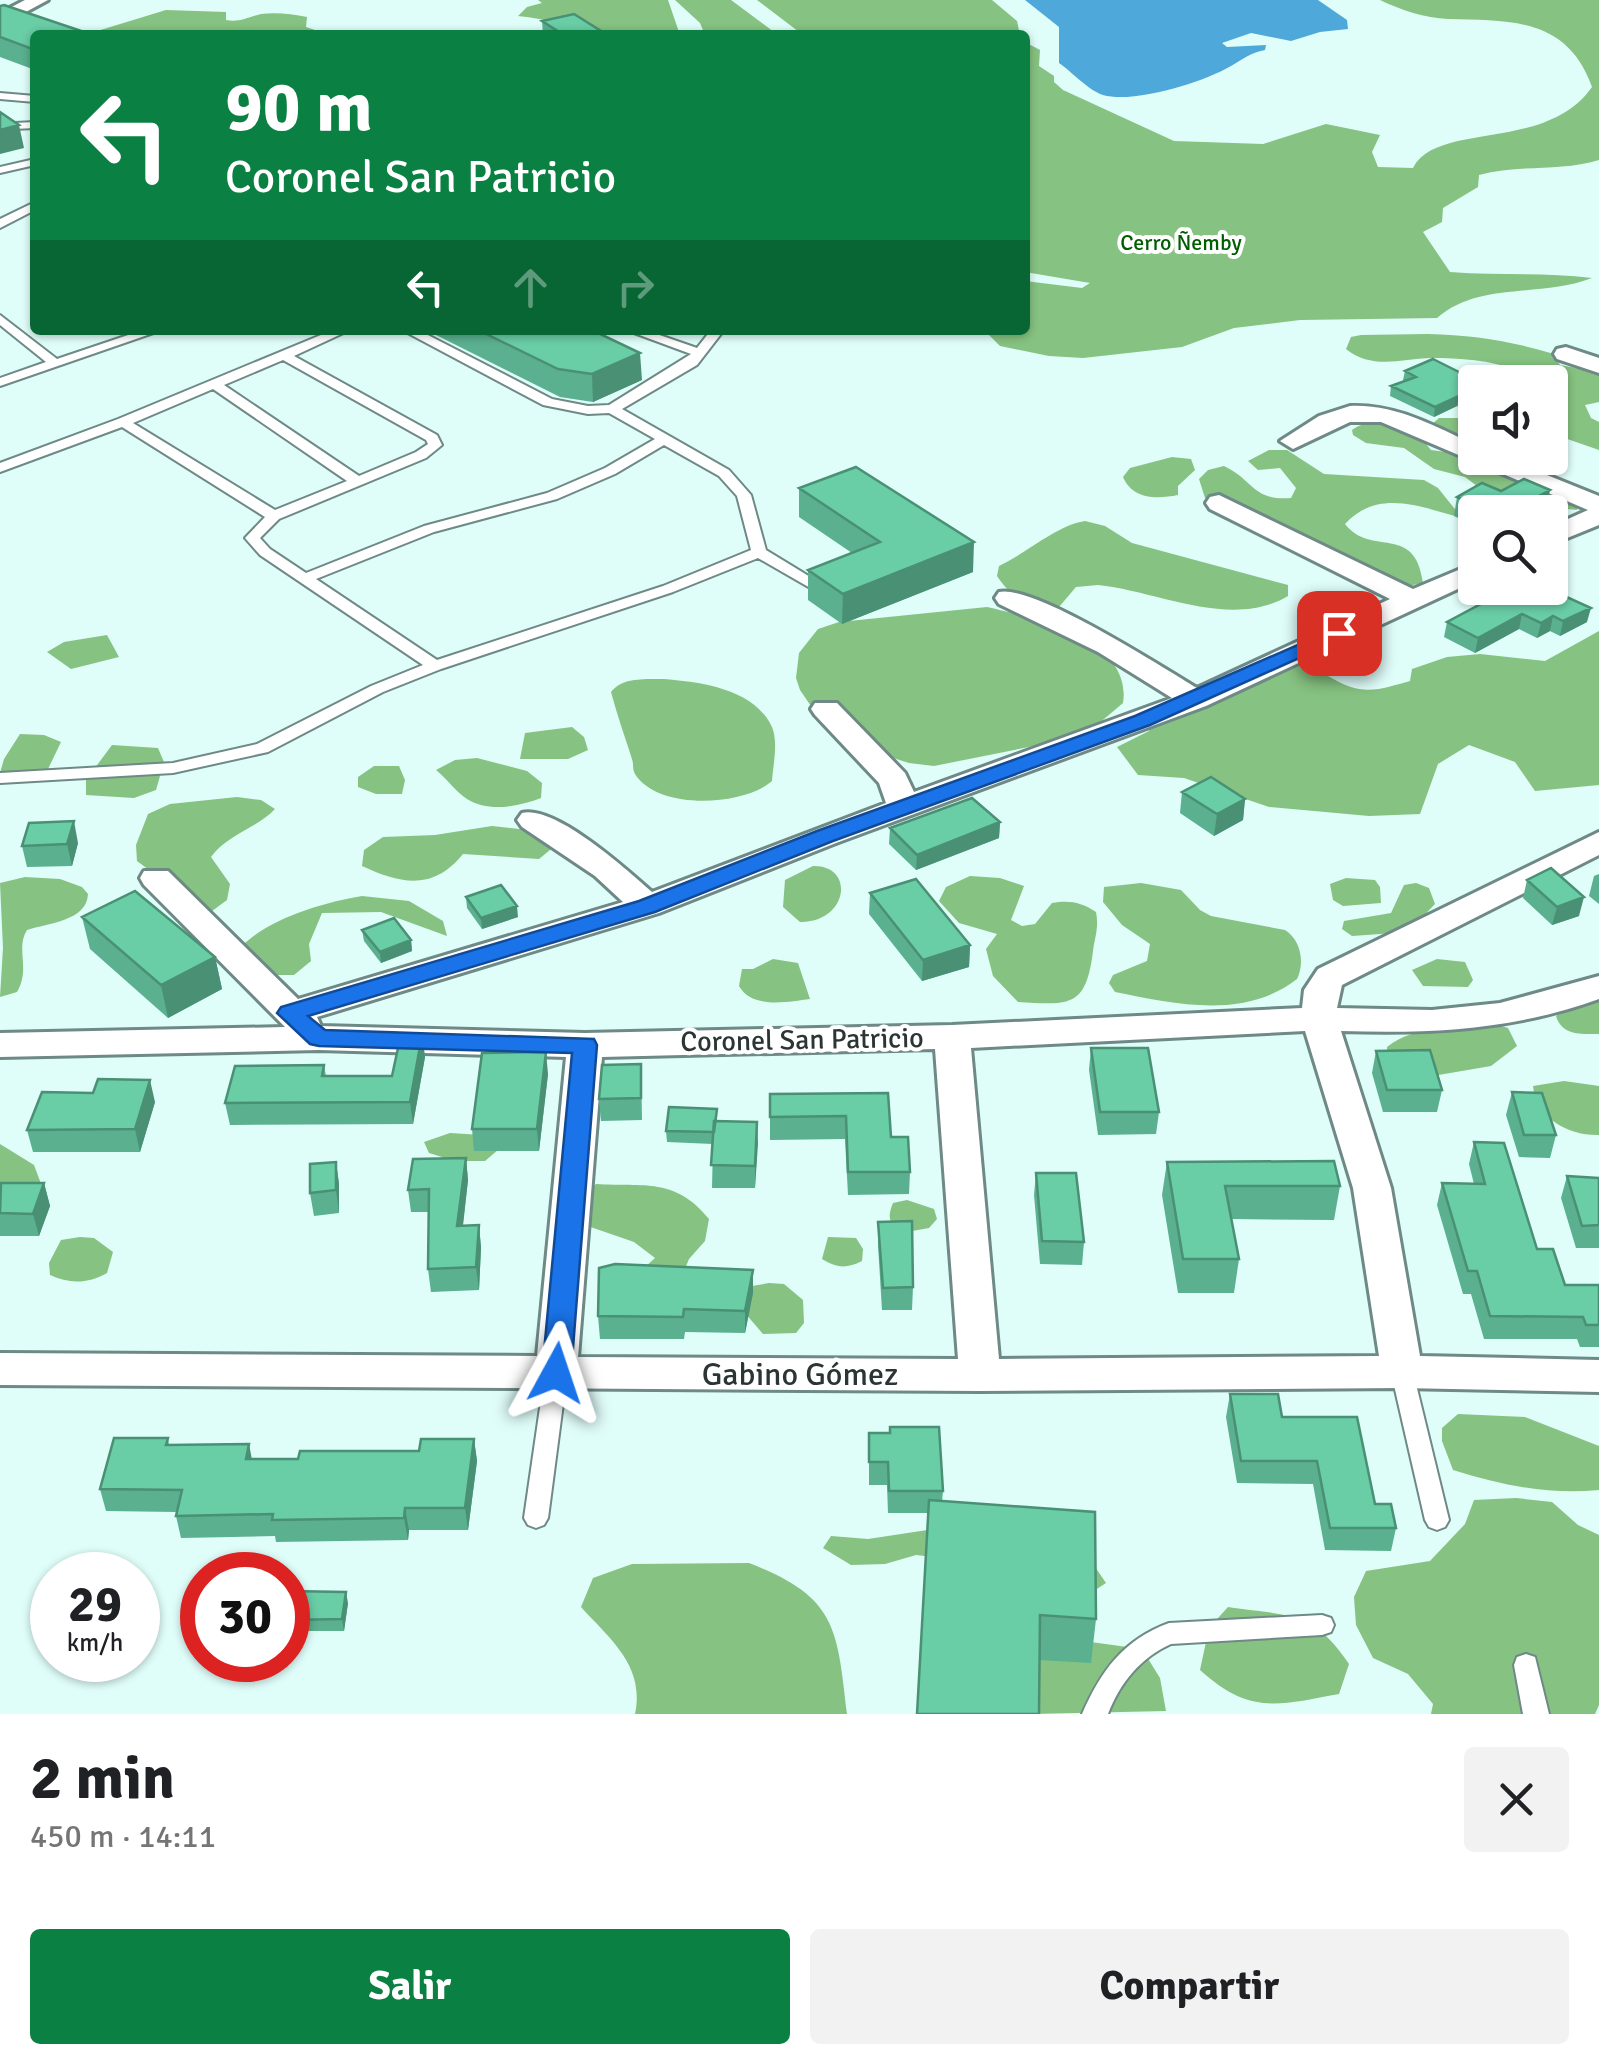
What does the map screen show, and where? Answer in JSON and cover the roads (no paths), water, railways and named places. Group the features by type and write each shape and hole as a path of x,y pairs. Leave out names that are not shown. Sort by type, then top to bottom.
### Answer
{"street":[{"path":"0,20 40,0"},
{"path":"1566,354 1599,366"},
{"path":"1293,441 1347,414 1366,414 1408,423 1458,447"},
{"path":"1526,475 1599,505"},
{"path":"1219,503 1412,599"},
{"path":"1568,529 1599,515"},
{"path":"290,1013 647,906 1195,700 1458,579"},
{"path":"1009,598 1108,646 1195,700"},
{"path":"826,709 894,780 902,802 896,812"},
{"path":"532,820 607,868 647,906"},
{"path":"1402,1372 1372,1188 1319,1019 1321,990 1330,977 1599,842"},
{"path":"156,878 319,1038"},
{"name":"Coronel San Patricio","path":"0,1046 319,1038 585,1045 952,1037 1319,1019 1432,1022 1557,1002 1599,988"},
{"path":"952,1037 980,1375"},
{"path":"556,1373 585,1045"},
{"name":"Gabino Gómez","path":"0,1370 980,1375 1402,1372 1599,1376"}],"lane":[{"path":"0,96 30,99"},
{"path":"0,120 13,126 30,125"},
{"path":"0,170 30,163"},
{"path":"0,224 30,208"},
{"path":"0,319 56,364"},
{"path":"0,382 141,335"},
{"path":"0,468 332,335"},
{"path":"418,335 548,402 572,409 612,408 692,362 714,335"},
{"path":"647,335 700,352"},
{"path":"284,356 432,438 435,445 421,455 274,516 252,538 265,552 308,577 434,666"},
{"path":"214,384 357,481"},
{"path":"612,408 724,473 744,495 759,552 817,586"},
{"path":"123,422 274,516"},
{"path":"308,577 429,529 552,496 610,471 666,438"},
{"path":"0,778 173,768 218,761 262,748 377,689 434,666 668,589 759,552"},
{"path":"1402,1372 1437,1520"},
{"path":"536,1518 556,1373"},
{"path":"1095,1714 1103,1694 1122,1667 1147,1642 1168,1634 1322,1625"},
{"path":"1526,1665 1536,1714"}],"water":[{"path":"1025,0 1318,0 1347,20 1348,29 1291,41 1251,33 1222,43 1227,47 1266,45 1265,50 1187,85 1116,97 1097,93 1059,63 1059,27"}],"park label":[{"name":"Cerro Ñemby","path":"1181,242"}]}
